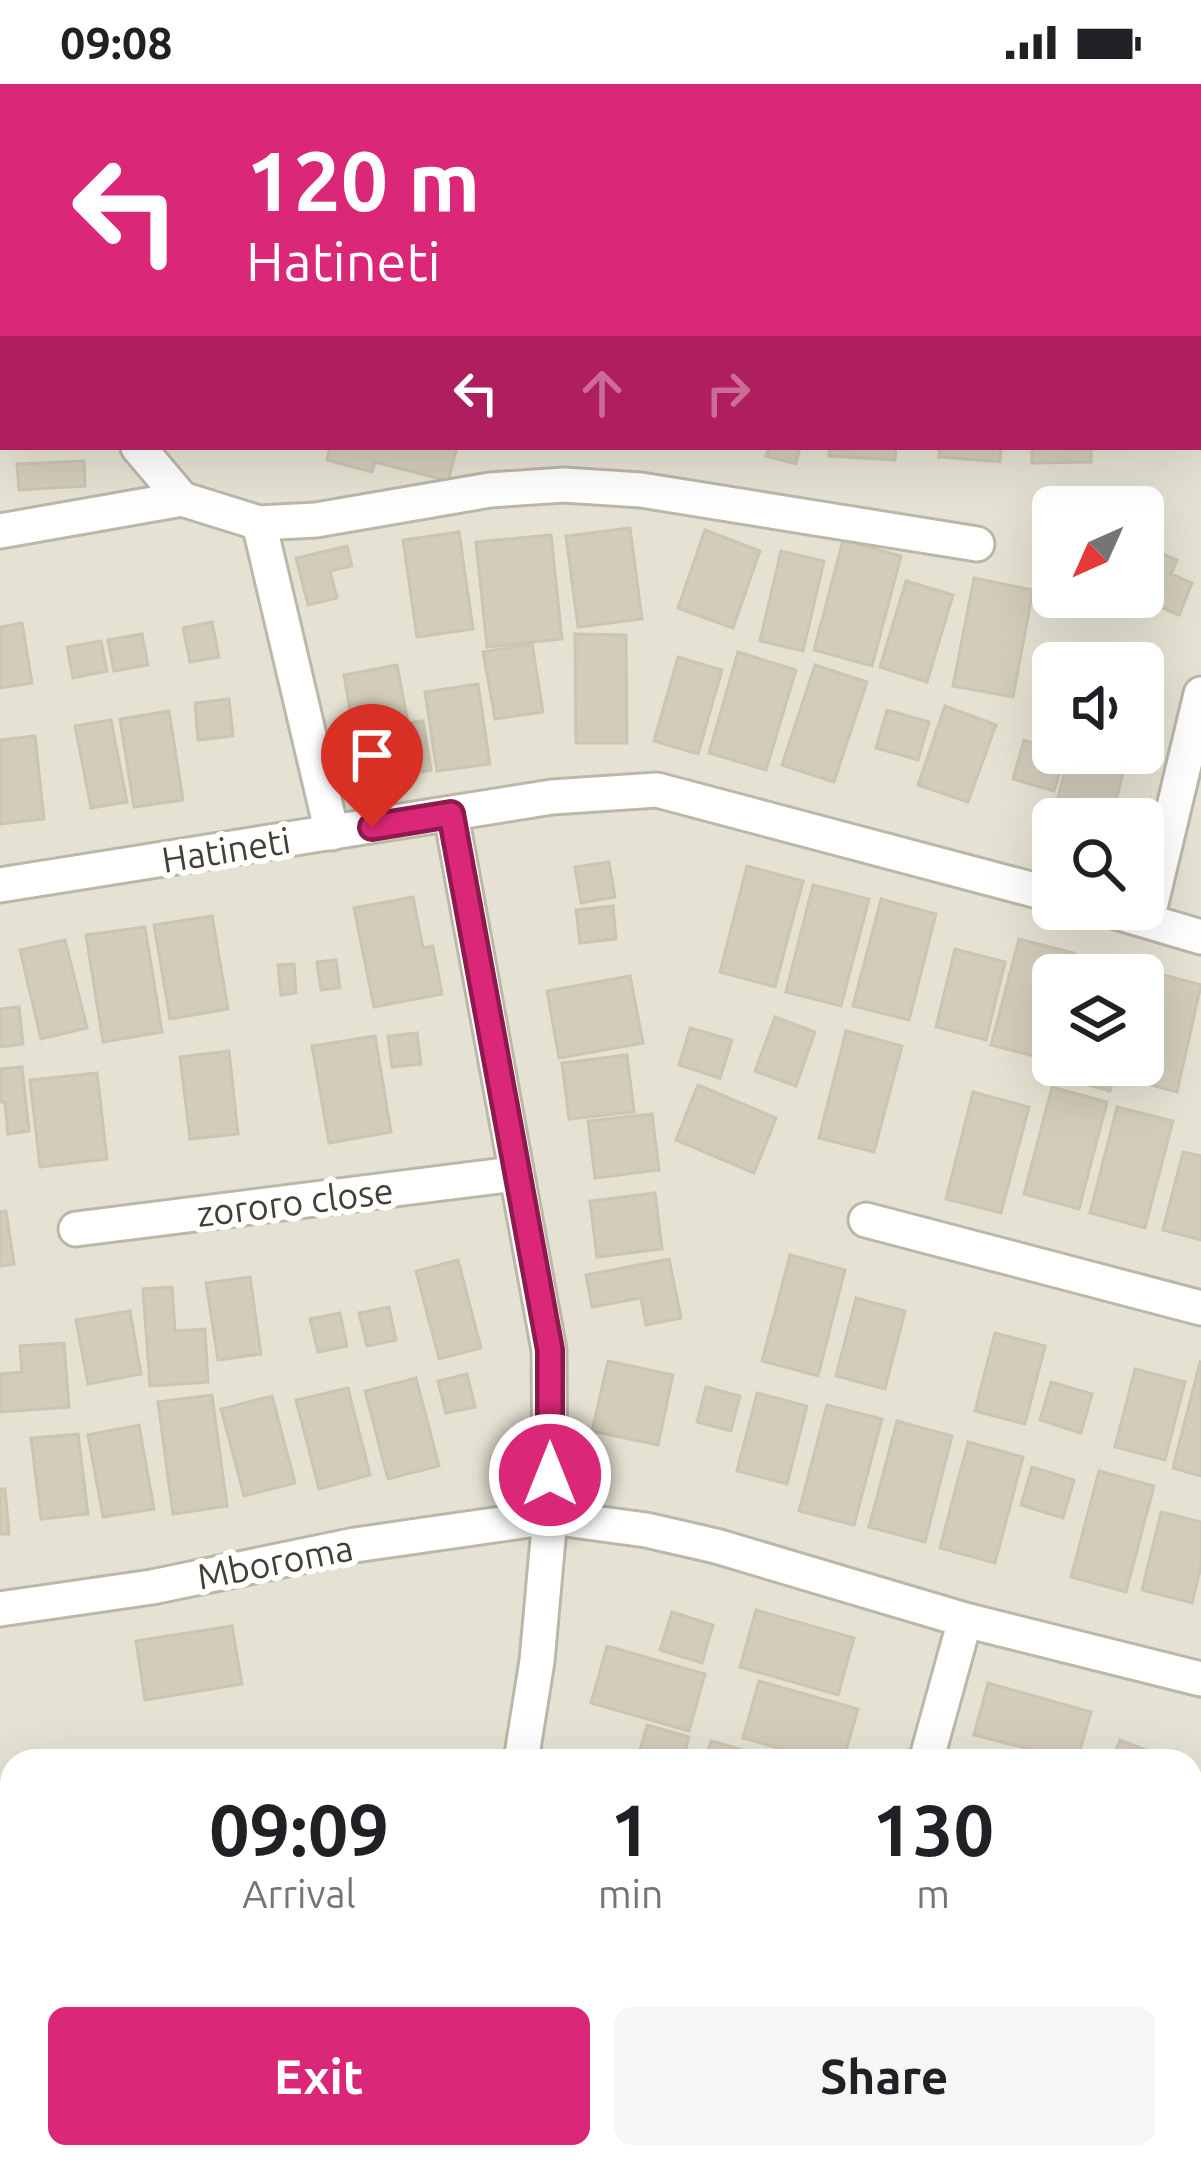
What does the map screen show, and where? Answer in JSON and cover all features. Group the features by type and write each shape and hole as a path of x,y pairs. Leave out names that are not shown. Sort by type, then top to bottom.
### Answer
{"street":[{"path":"141,450 182,499"},
{"path":"0,530 182,499 260,523 316,520 490,490 564,485 641,490 977,544"},
{"path":"260,523 332,833"},
{"path":"1164,849 1201,694"},
{"name":"Hatineti","path":"0,885 594,791 657,790 1032,889"},
{"path":"451,814 550,1350 550,1516 537,1661 522,1749"},
{"path":"1164,925 1201,937"},
{"name":"zororo close","path":"76,1229 514,1174"},
{"path":"866,1220 1201,1308"},
{"name":"Mboroma","path":"0,1609 152,1586 355,1545 550,1516 646,1529 716,1546 965,1620 1201,1679"},
{"path":"929,1749 965,1620"}],"shaded area":[{"path":"0,450 1201,450 1201,1749 0,1749"}],"building":[{"path":"329,450 456,450 448,481 375,462 372,472 327,460"},
{"path":"768,450 799,450 796,464 766,456"},
{"path":"830,450 896,450 895,460 829,456"},
{"path":"940,450 1001,450 1000,462 939,457"},
{"path":"1032,450 1091,450 1091,462 1032,463"},
{"path":"84,461 85,486 19,490 17,464"},
{"path":"630,528 642,619 578,627 566,536"},
{"path":"705,530 760,551 733,628 678,608"},
{"path":"459,532 473,629 417,637 403,540"},
{"path":"551,535 562,639 487,647 476,542"},
{"path":"843,540 901,556 872,666 814,650"},
{"path":"347,546 352,566 330,571 337,598 308,605 296,558"},
{"path":"781,551 824,561 803,651 760,641"},
{"path":"1164,555 1177,560 1171,574 1192,583 1179,615 1164,609"},
{"path":"974,578 1032,590 1013,697 953,686"},
{"path":"906,581 953,595 927,682 880,667"},
{"path":"212,622 219,657 190,662 183,628"},
{"path":"22,623 32,683 0,688 0,627"},
{"path":"142,634 148,665 114,671 108,640"},
{"path":"575,634 626,635 627,743 576,743"},
{"path":"101,641 107,671 73,678 67,647"},
{"path":"532,644 543,712 495,719 483,652"},
{"path":"738,652 796,670 766,770 709,753"},
{"path":"678,657 722,670 698,754 654,741"},
{"path":"397,665 408,723 423,721 431,770 382,779 377,757 345,763 339,725 352,722 344,675"},
{"path":"815,665 867,682 834,782 782,765"},
{"path":"478,684 490,764 437,771 425,692"},
{"path":"229,699 233,736 198,740 195,703"},
{"path":"945,706 996,725 968,802 918,785"},
{"path":"887,710 929,722 918,760 876,748"},
{"path":"169,711 183,800 134,807 120,719"},
{"path":"111,720 127,802 91,808 75,726"},
{"path":"35,736 44,819 0,824 0,740"},
{"path":"1024,740 1032,742 1032,774 1059,774 1054,791 1013,779"},
{"path":"1064,774 1123,774 1117,798 1058,798"},
{"path":"609,862 615,897 581,903 575,867"},
{"path":"747,866 803,881 775,987 720,972"},
{"path":"813,885 869,899 841,1006 786,992"},
{"path":"413,897 423,948 433,946 442,994 374,1007 354,908"},
{"path":"881,899 936,914 909,1020 853,1006"},
{"path":"613,906 616,939 580,943 576,910"},
{"path":"212,916 228,1009 170,1019 154,925"},
{"path":"145,927 162,1032 103,1042 86,935"},
{"path":"1019,939 1074,953 1032,954 1032,1055 991,1045"},
{"path":"65,940 87,1028 41,1039 20,950"},
{"path":"955,949 1005,962 986,1040 936,1027"},
{"path":"336,960 340,988 321,990 317,962"},
{"path":"294,964 296,993 281,995 278,965"},
{"path":"1164,975 1201,985 1177,1092 1155,1086 1164,1086"},
{"path":"630,976 643,1043 559,1058 547,991"},
{"path":"19,1007 23,1044 0,1047 0,1009"},
{"path":"775,1017 815,1032 796,1086 755,1071"},
{"path":"690,1028 732,1040 720,1078 679,1065"},
{"path":"846,1031 902,1046 874,1152 819,1138"},
{"path":"417,1033 421,1064 392,1067 388,1036"},
{"path":"375,1036 391,1132 329,1143 312,1046"},
{"path":"229,1051 238,1134 190,1139 180,1057"},
{"path":"627,1055 634,1112 569,1119 562,1063"},
{"path":"22,1067 29,1131 8,1134 5,1102 0,1102 0,1069"},
{"path":"97,1073 107,1159 40,1167 30,1080"},
{"path":"698,1085 776,1118 754,1173 676,1140"},
{"path":"1052,1087 1107,1102 1079,1209 1024,1194"},
{"path":"973,1092 1029,1107 1001,1213 946,1199"},
{"path":"1117,1107 1173,1121 1145,1228 1090,1213"},
{"path":"652,1114 659,1170 595,1178 588,1121"},
{"path":"1183,1152 1201,1156 1201,1240 1163,1230"},
{"path":"655,1193 662,1249 597,1257 590,1201"},
{"path":"6,1211 14,1264 0,1266 0,1212"},
{"path":"790,1255 845,1270 818,1376 762,1361"},
{"path":"669,1259 681,1318 646,1325 641,1298 592,1307 586,1275"},
{"path":"458,1260 481,1348 439,1359 416,1271"},
{"path":"250,1277 261,1354 218,1360 206,1283"},
{"path":"172,1287 175,1331 205,1329 208,1382 150,1386 143,1289"},
{"path":"856,1298 905,1311 885,1389 836,1376"},
{"path":"389,1307 396,1340 367,1346 359,1313"},
{"path":"130,1311 141,1374 88,1384 76,1320"},
{"path":"340,1313 347,1346 318,1352 310,1319"},
{"path":"995,1333 1045,1346 1025,1424 975,1411"},
{"path":"64,1343 69,1407 0,1412 0,1374 22,1372 20,1346"},
{"path":"608,1361 673,1375 658,1445 592,1431"},
{"path":"1201,1362 1201,1476 1173,1468"},
{"path":"1135,1369 1185,1382 1165,1460 1115,1447"},
{"path":"467,1374 475,1407 446,1413 438,1381"},
{"path":"416,1378 439,1466 388,1479 365,1391"},
{"path":"1051,1382 1092,1394 1081,1433 1040,1420"},
{"path":"706,1387 740,1396 731,1431 697,1422"},
{"path":"348,1388 370,1475 319,1489 296,1400"},
{"path":"757,1393 807,1406 787,1484 737,1471"},
{"path":"212,1395 227,1506 173,1514 158,1402"},
{"path":"272,1396 295,1483 244,1496 221,1409"},
{"path":"827,1405 882,1419 854,1525 799,1511"},
{"path":"897,1421 952,1436 925,1542 869,1527"},
{"path":"139,1425 154,1509 103,1517 88,1435"},
{"path":"78,1434 88,1514 41,1519 31,1438"},
{"path":"968,1442 1023,1457 995,1563 940,1548"},
{"path":"1032,1467 1074,1480 1063,1518 1021,1505"},
{"path":"1099,1471 1154,1486 1126,1592 1071,1577"},
{"path":"0,1489 5,1489 9,1534 0,1534"},
{"path":"1161,1512 1201,1522 1201,1566 1192,1603 1142,1590"},
{"path":"756,1610 854,1638 838,1695 740,1667"},
{"path":"672,1612 713,1625 702,1663 660,1650"},
{"path":"232,1626 242,1684 145,1700 136,1641"},
{"path":"607,1646 705,1674 689,1731 591,1703"},
{"path":"759,1681 858,1709 846,1749 781,1749 743,1738"},
{"path":"988,1683 1091,1712 1080,1749 1029,1749 974,1735"},
{"path":"647,1725 689,1737 686,1749 640,1749"},
{"path":"1120,1740 1143,1749 1117,1749"},
{"path":"711,1741 739,1749 709,1749"}],"route":[{"path":"372,827 451,814 550,1350 550,1475"}]}
